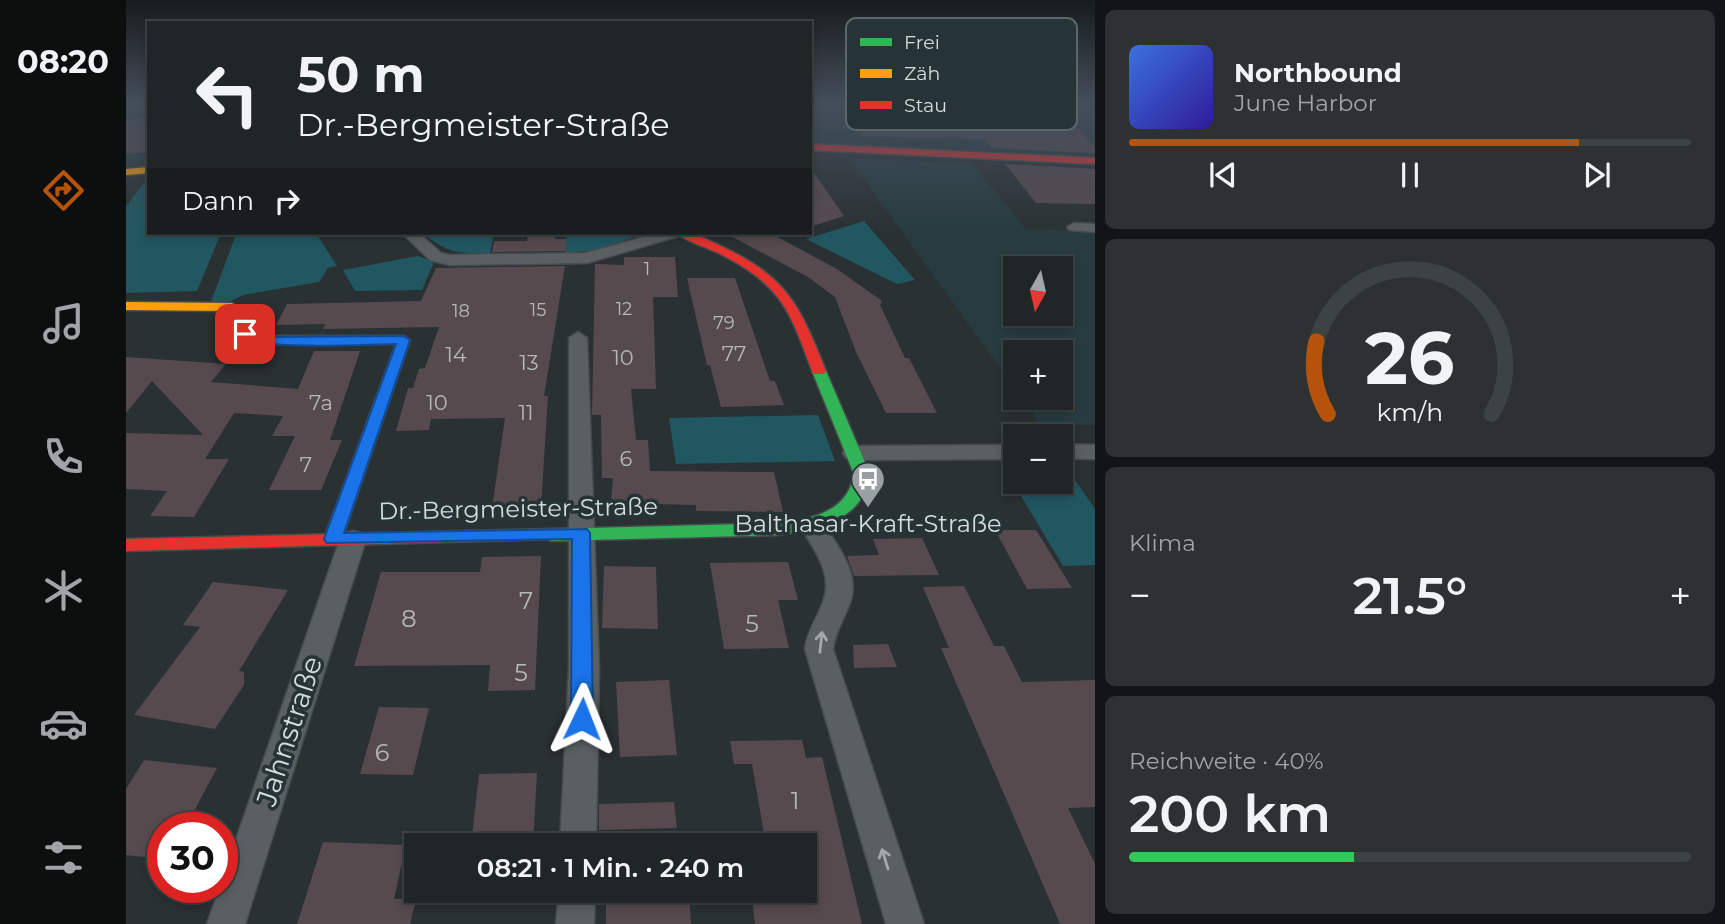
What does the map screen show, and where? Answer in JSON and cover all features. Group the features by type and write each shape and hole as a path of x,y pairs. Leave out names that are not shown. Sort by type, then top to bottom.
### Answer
{"street":[{"path":"812,147 1095,161"},
{"path":"126,172 147,170"},
{"path":"1073,227 1095,228"},
{"path":"412,235 436,257 450,260 587,258 667,235"},
{"name":"Dr.-Bergmeister-Straße","path":"126,545 755,530 811,525 834,516 857,495 862,474 795,311 782,291 760,270 729,251 687,235"},
{"name":"Jahnstraße","path":"126,306 232,307 237,311 245,334 264,340 404,340 226,924"},
{"path":"578,338 584,668 578,833"},
{"path":"1073,451 1095,452"},
{"path":"854,453 1003,452"},
{"path":"811,525 833,561 839,588 838,600 822,631 819,649 905,924"},
{"path":"575,924 576,903"}],"shaded area":[{"path":"126,146 147,146 147,165 126,167"},
{"path":"884,146 1095,146 1095,155"},
{"path":"849,158 972,164 1026,229 1095,231 1095,425 1040,424 1030,410 1073,410 1073,340 1003,340 1003,372"},
{"path":"145,182 147,235 220,235 197,291 126,293 126,206"},
{"path":"864,221 915,280 897,284 806,239"},
{"path":"317,235 337,266 328,268 319,282 243,295 229,302 211,302 235,237"},
{"path":"425,235 494,235 490,253 461,252 439,245"},
{"path":"566,235 640,235 598,250 565,253"},
{"path":"418,256 434,262 422,290 355,291 343,270"},
{"path":"818,415 835,461 676,464 669,418"},
{"path":"1073,477 1095,509 1095,565 1063,566 1020,494 1073,494"}],"building":[{"path":"126,146 147,146 147,152 126,154"},
{"path":"990,146 1094,146 1095,153"},
{"path":"1005,164 1095,169 1095,204 1036,203"},
{"path":"812,170 844,216 812,226"},
{"path":"528,235 555,235 555,239 566,239 566,251 492,252 494,241 527,241"},
{"path":"729,235 774,235 837,269 882,301 880,305 905,358 909,358 937,413 886,413 856,352 835,297 808,277"},
{"path":"624,257 675,257 678,297 653,297 656,389 631,389 636,440 648,440 650,471 774,472 783,512 696,511 696,505 611,503 613,478 602,478 601,415 592,415 595,264 624,265"},
{"path":"565,266 544,396 548,396 541,507 492,508 505,418 431,419 429,430 396,431 408,388 413,388 419,369 425,368 439,327 323,329 325,324 276,325 287,304 421,301 436,268"},
{"path":"687,278 735,278 770,381 775,381 784,405 721,407 710,365 707,365"},
{"path":"314,351 360,351 330,440 342,440 321,490 269,490 295,436 272,436 283,416 234,413 205,459 229,459 194,517 150,516 167,491 126,489 126,433 203,435 152,381 126,413 126,357 226,364 211,382 298,389"},
{"path":"995,530 1036,530 1072,588 1027,589"},
{"path":"922,538 939,575 854,576 847,556 879,555 873,539"},
{"path":"541,556 535,690 488,691 490,665 354,666 381,572 480,572 482,557"},
{"path":"788,562 798,600 778,600 789,648 724,649 710,563"},
{"path":"604,566 656,567 658,629 602,628"},
{"path":"213,582 288,590 239,671 244,672 244,685 215,729 134,715 200,627 183,625"},
{"path":"964,586 994,646 1004,646 1022,682 1095,680 1095,807 1068,808 1095,864 1095,924 1060,924 941,648 949,648 923,587"},
{"path":"888,644 897,667 854,668 853,645"},
{"path":"669,680 677,755 620,757 616,682"},
{"path":"379,707 429,708 413,775 360,774"},
{"path":"802,740 806,758 822,757 862,924 755,924 752,903 817,903 817,833 764,833 752,764 734,764 730,741"},
{"path":"144,760 217,768 194,812 147,812 147,857 126,855 126,789"},
{"path":"537,773 534,833 472,833 479,774"},
{"path":"674,802 677,828 599,830 599,804"},
{"path":"323,842 404,845 394,899 415,903 410,924 297,924"},
{"path":"606,903 690,903 691,924 606,924"}],"traffic: fast":[{"path":"333,539 404,340 387,340"},
{"path":"551,535 779,529 806,525 845,509 860,488 862,474 819,371"}],"traffic: slow":[{"path":"126,172 147,170"},
{"path":"126,306 232,307 237,311 245,334 264,340 387,340"}],"traffic: jam":[{"path":"812,147 1095,161"},
{"path":"687,235 744,262 784,295 798,316 819,371"},
{"path":"126,545 551,535"}],"place":[{"name":"Balthasar-Kraft-Straße","path":"868,509"}],"route":[{"path":"245,334 256,339 273,341 404,340 333,539 581,533 584,668 582,719"}]}
